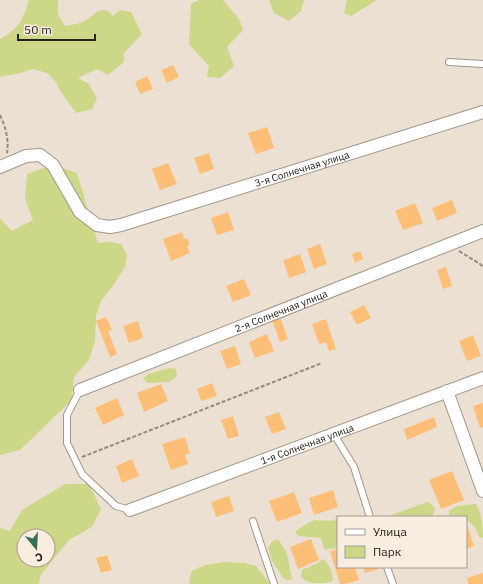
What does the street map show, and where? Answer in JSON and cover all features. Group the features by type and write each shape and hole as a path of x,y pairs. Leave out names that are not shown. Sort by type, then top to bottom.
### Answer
{"street":[{"name":"3-я Солнечная улица","path":"3,166 26,156 40,155 53,165 80,212 97,225 110,227 121,226 483,112"},
{"name":"2-я Солнечная улица","path":"80,390 483,231"},
{"name":"1-я Солнечная улица","path":"130,510 483,378"},
{"path":"447,391 483,491"}],"lane":[{"path":"450,62 483,64"},
{"path":"80,390 67,415 67,443 82,474 116,506 130,510"},
{"path":"332,434 335,436 354,467 370,516"},
{"path":"253,521 274,584"},
{"path":"387,568 393,584"}],"path":[{"path":"0,115 5,126 8,144 3,166"},
{"path":"448,244 483,267"},
{"path":"75,459 322,363"}],"green space":[{"path":"29,0 58,0 58,14 65,26 82,22 96,12 102,10 107,10 113,16 120,10 131,12 142,34 124,53 124,62 108,75 97,69 78,78 89,84 97,99 92,109 76,113 55,81 47,73 33,69 0,77 0,39 18,25"},
{"path":"199,0 223,0 239,19 243,30 227,47 234,66 220,78 207,77 209,66 189,44 191,4"},
{"path":"269,0 304,0 301,11 289,21 274,13"},
{"path":"347,0 377,0 351,16 344,13"},
{"path":"53,165 77,173 98,243 110,242 121,244 127,255 125,267 101,301 96,316 95,341 89,360 74,377 72,400 20,450 0,455 0,218 12,231 33,220 25,198 27,174"},
{"path":"170,368 176,369 177,376 169,382 148,383 143,379 148,374"},
{"path":"65,484 89,484 101,509 92,527 69,540 56,556 56,528 16,528 16,568 46,568 40,576 39,584 0,584 0,528 10,531 22,510"},
{"path":"428,502 435,508 432,516 390,516"},
{"path":"476,504 482,520 483,538 479,537 475,527 467,521 467,516 449,516 449,511 457,506"},
{"path":"337,519 337,548 324,549 321,538 299,536 295,533 297,530 315,520 333,521"},
{"path":"274,540 279,540 287,554 292,579 287,580 283,578 271,559 268,547"},
{"path":"323,559 331,569 333,581 327,583 315,583 305,581 301,576 302,570 318,563"},
{"path":"223,562 245,563 256,566 270,584 190,584 189,581 192,571 205,565"}],"building":[{"path":"173,65 179,77 167,83 161,70"},
{"path":"147,76 153,89 140,94 135,82"},
{"path":"267,127 274,148 256,154 248,133"},
{"path":"209,153 214,169 200,174 194,158"},
{"path":"168,163 177,184 160,190 152,169"},
{"path":"452,200 457,213 437,221 432,208"},
{"path":"415,203 423,223 403,230 395,211"},
{"path":"228,212 234,230 217,235 211,218"},
{"path":"182,232 184,239 187,238 190,245 187,246 190,253 171,261 163,239"},
{"path":"320,244 327,264 314,269 307,249"},
{"path":"360,251 363,259 355,263 352,254"},
{"path":"300,254 306,272 289,278 283,260"},
{"path":"446,267 452,286 443,289 437,270"},
{"path":"244,279 251,295 233,302 226,286"},
{"path":"364,305 371,318 357,325 350,312"},
{"path":"106,317 112,330 108,331 117,354 110,357 96,321"},
{"path":"280,317 288,339 280,342 272,320"},
{"path":"326,319 336,349 329,351 326,342 319,344 312,324"},
{"path":"138,321 143,338 129,343 123,326"},
{"path":"267,334 274,351 255,358 249,342"},
{"path":"473,335 481,356 467,361 459,341"},
{"path":"235,346 241,364 227,369 220,351"},
{"path":"212,383 217,396 201,401 197,389"},
{"path":"161,384 168,401 144,412 137,393"},
{"path":"117,398 124,415 103,425 95,408"},
{"path":"483,403 483,427 480,428 473,406"},
{"path":"279,412 286,429 272,434 265,417"},
{"path":"233,416 239,436 228,439 221,420"},
{"path":"434,417 437,427 407,440 404,429"},
{"path":"185,437 190,453 185,455 188,464 171,470 162,444"},
{"path":"132,459 139,476 122,483 116,466"},
{"path":"452,471 464,500 441,509 429,480"},
{"path":"333,490 338,507 314,515 309,498"},
{"path":"294,492 302,513 277,522 269,501"},
{"path":"229,496 234,511 216,517 211,502"},
{"path":"467,524 474,546 467,549"},
{"path":"311,539 319,560 298,569 290,547"},
{"path":"337,549 337,568 355,568 359,580 340,584 330,551"},
{"path":"107,555 112,570 101,573 96,558"},
{"path":"363,568 379,569 365,573"},
{"path":"483,573 483,584 468,584 467,578"}]}
